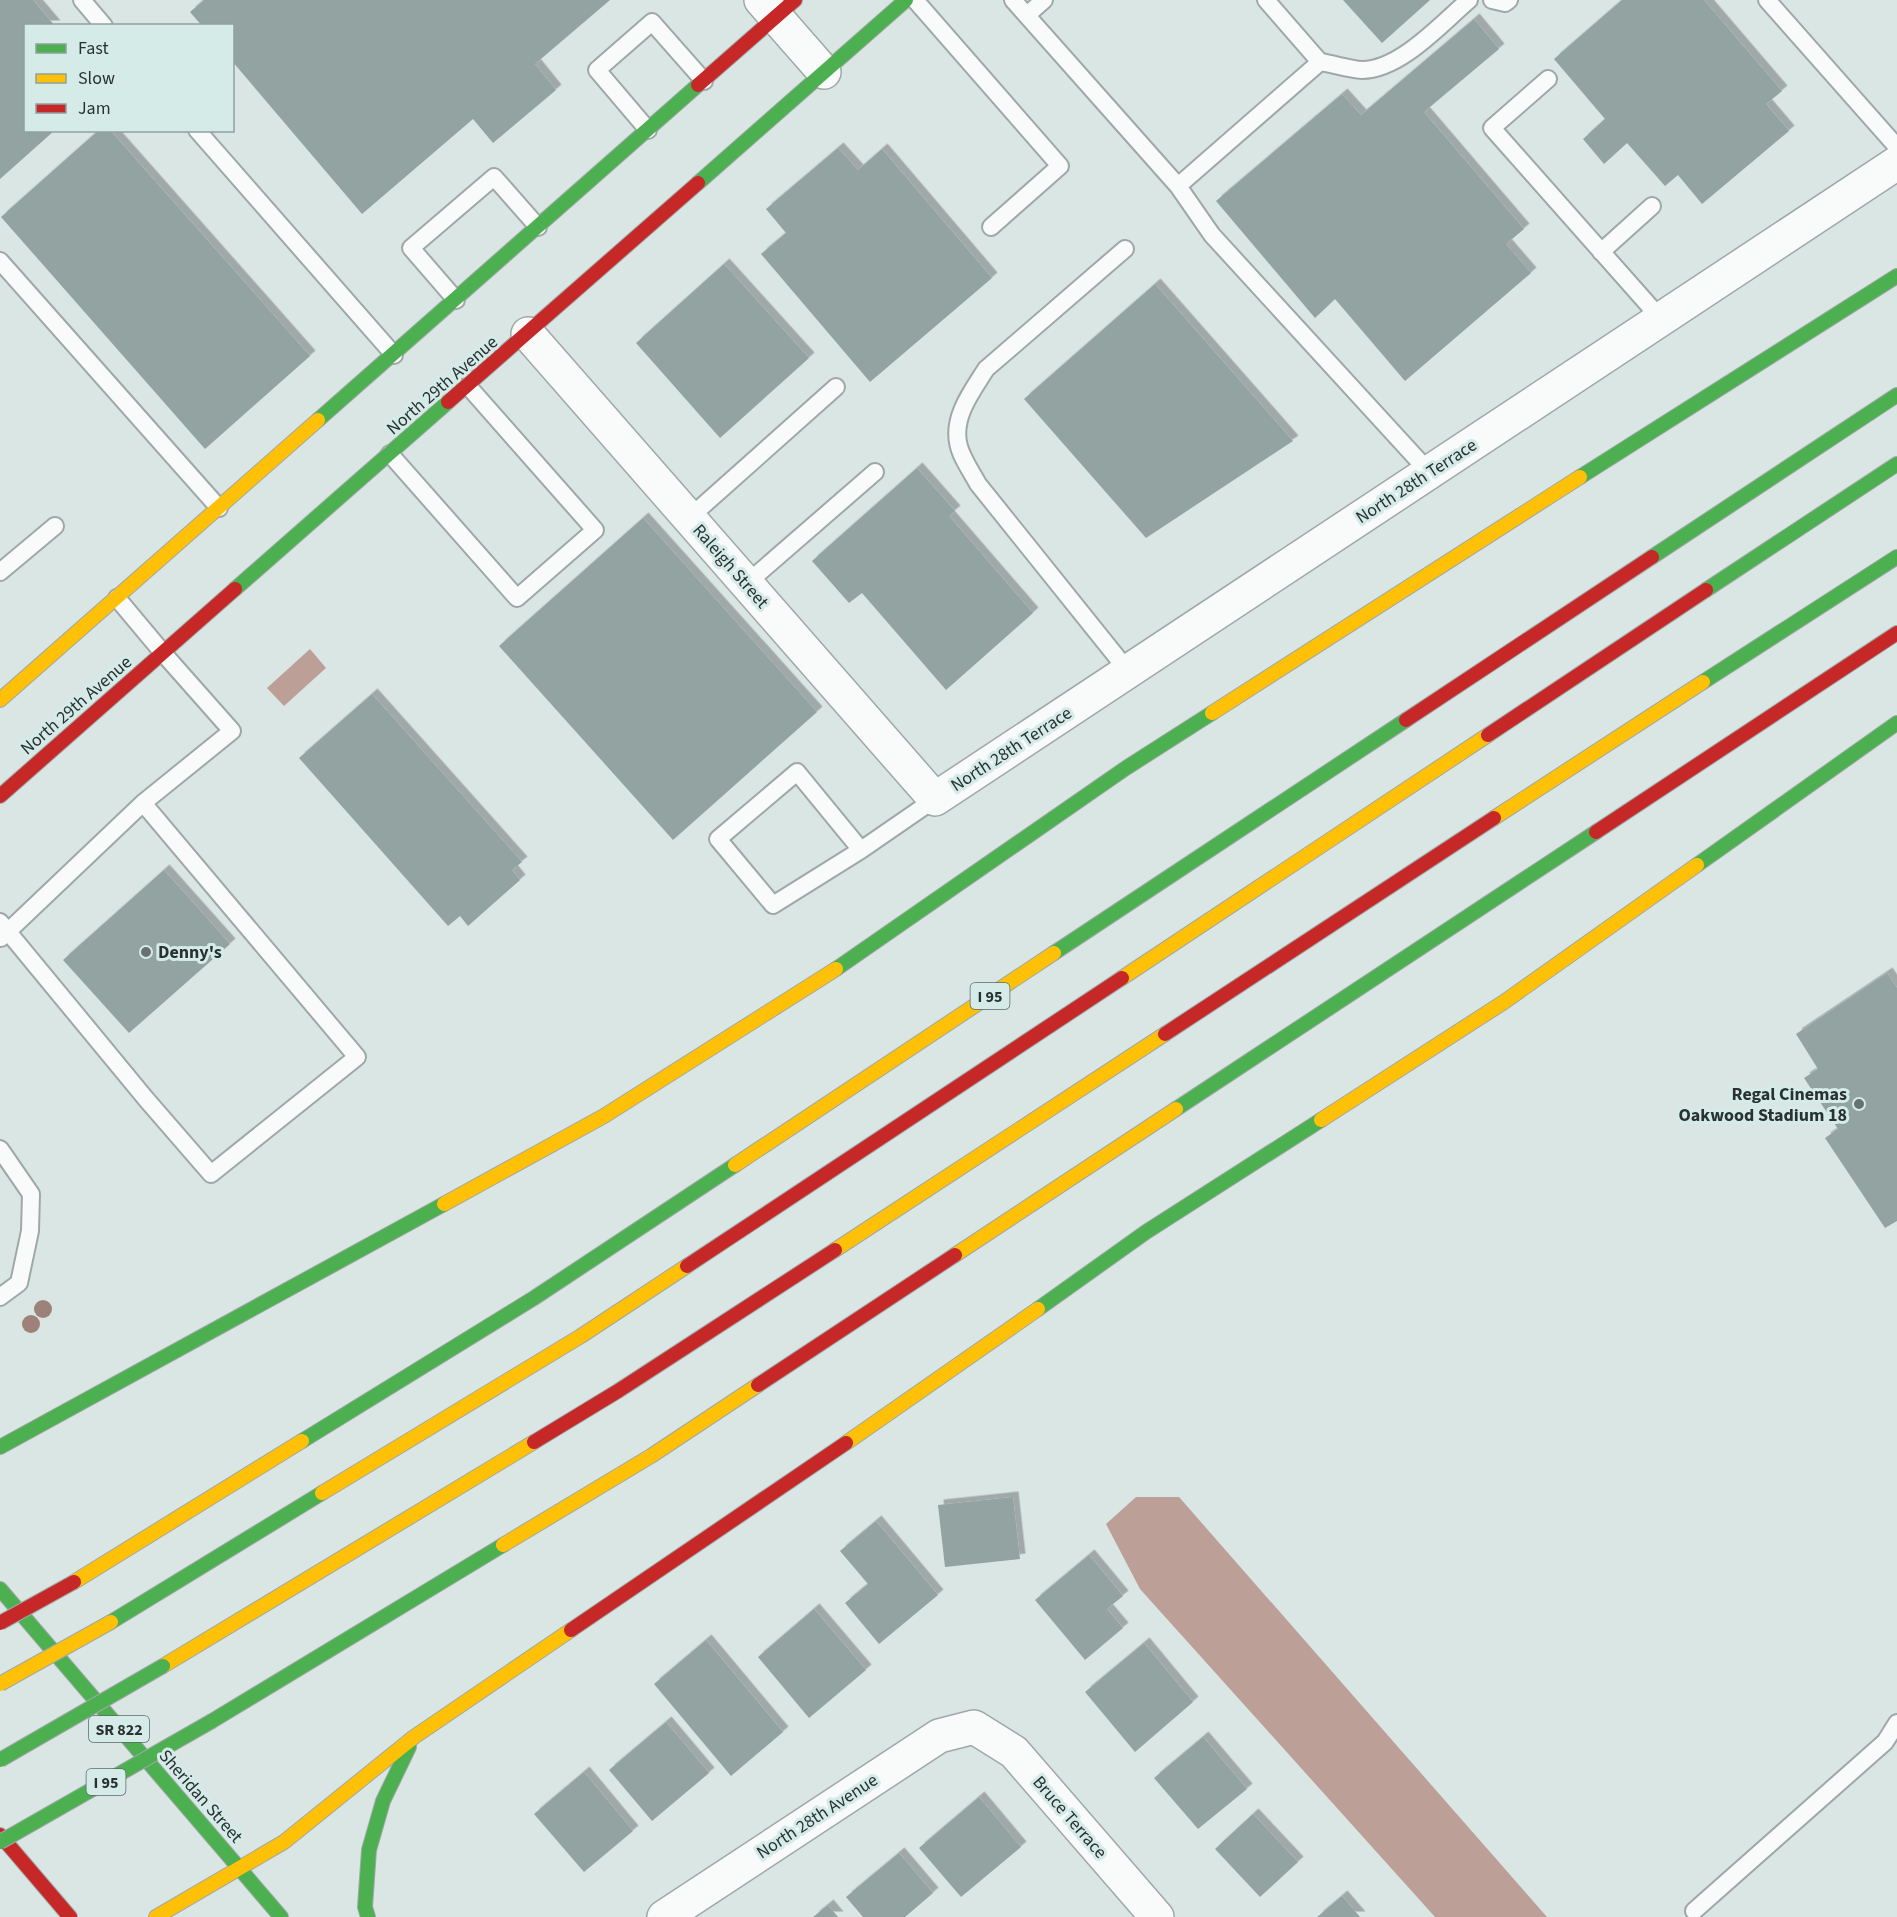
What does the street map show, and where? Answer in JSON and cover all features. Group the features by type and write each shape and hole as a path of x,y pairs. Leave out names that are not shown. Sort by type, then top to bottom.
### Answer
{"main road":[{"name":"North 29th Avenue","path":"0,796 906,0"},
{"path":"0,700 704,81 777,6"},
{"path":"0,1447 604,1116 812,987 1136,762 1897,276"},
{"name":"I 95","path":"0,1623 74,1582 534,1298 1897,395"},
{"path":"0,1684 111,1622 581,1336 1897,464"},
{"path":"0,1760 163,1666 628,1384 1061,1103 1401,878 1897,557"},
{"name":"I 95","path":"0,1842 212,1721 651,1456 1897,633"},
{"path":"156,1917 284,1842 414,1737 950,1372 1146,1232 1504,1002 1897,723"},
{"name":"Sheridan Street","path":"0,1589 281,1917"},
{"path":"368,1917 365,1907 369,1850 383,1801 414,1737"},
{"path":"0,1835 70,1917"}],"street":[{"path":"777,6 824,72"},
{"name":"North 28th Terrace","path":"935,799 1897,162"},
{"name":"Raleigh Street","path":"528,334 935,799"},
{"name":"North 28th Avenue","path":"664,1917 939,1736 974,1727"},
{"name":"Bruce Terrace","path":"974,1727 1014,1752 1157,1917"}],"lane":[{"path":"82,0 102,24"},
{"path":"915,0 1060,166 991,227"},
{"path":"1013,0 1178,186 1212,235 1429,472"},
{"path":"1027,15 1044,0"},
{"path":"1266,0 1320,62 1362,70 1387,64 1403,57 1469,0"},
{"path":"1492,0 1505,3 1509,0"},
{"path":"1767,0 1897,147"},
{"path":"648,130 597,70 652,22 704,81"},
{"path":"1178,186 1320,62"},
{"path":"1548,79 1492,128 1661,319"},
{"path":"198,132 394,355"},
{"path":"456,300 411,248 494,177 538,227"},
{"path":"1601,252 1652,206"},
{"path":"1125,249 986,369 959,417 958,442 964,459 978,484 1128,671"},
{"path":"0,261 219,508"},
{"path":"390,454 517,598 596,530 468,386"},
{"path":"689,518 837,387"},
{"path":"747,584 875,472"},
{"path":"0,572 55,526"},
{"path":"117,598 231,731 143,803 3,931 211,1174 357,1057 143,803"},
{"path":"861,850 797,772 718,839 773,905 861,850 935,799"},
{"path":"0,1149 31,1194 31,1203 30,1231 19,1283 0,1297"},
{"path":"1694,1911 1885,1742 1897,1724"}],"shaded area":[{"path":"310,649 326,668 284,706 267,688"},
{"path":"1136,1497 1179,1497 1547,1917 1435,1917 1140,1589 1106,1524"}],"building":[{"path":"0,0 33,0 53,24 24,24 24,132 53,132 0,179"},
{"path":"204,0 610,0 535,64 556,90 493,143 473,119 362,214 234,63 234,24 200,24 190,12"},
{"path":"1343,0 1430,0 1382,43"},
{"path":"1622,0 1704,0 1782,91 1766,104 1789,131 1702,204 1678,175 1665,186 1627,143 1604,164 1583,139 1605,119 1554,59"},
{"path":"1474,19 1499,49 1424,112 1524,229 1506,244 1531,273 1405,381 1335,299 1315,318 1216,201 1342,94 1361,115"},
{"path":"97,132 112,132 310,356 205,449 1,217"},
{"path":"838,148 858,170 882,149 992,278 870,382 761,254 786,233 766,209"},
{"path":"724,264 809,358 720,438 636,343"},
{"path":"1155,284 1293,441 1146,538 1024,399"},
{"path":"917,468 955,511 949,516 1033,613 946,690 862,593 849,603 812,561"},
{"path":"643,518 817,712 673,840 499,646"},
{"path":"372,694 522,862 512,870 520,880 468,926 460,916 448,926 299,758"},
{"name":"Denny's","path":"164,870 230,944 129,1033 63,960"},
{"name":"Regal Cinemas Oakwood Stadium 18","path":"1887,973 1897,988 1897,1221 1885,1228 1825,1138 1838,1129 1804,1078 1818,1069 1796,1034"},
{"path":"1013,1497 1020,1559 945,1567 938,1505"},
{"path":"876,1521 938,1595 879,1644 845,1603 868,1584 840,1551"},
{"path":"1089,1555 1123,1596 1107,1609 1123,1628 1085,1660 1035,1600"},
{"path":"814,1609 866,1670 809,1718 758,1657"},
{"path":"706,1640 783,1732 731,1776 654,1684"},
{"path":"1144,1643 1193,1702 1135,1752 1085,1692"},
{"path":"666,1722 709,1773 652,1821 609,1770"},
{"path":"1203,1737 1247,1789 1198,1829 1154,1778"},
{"path":"584,1772 633,1831 584,1872 534,1814"},
{"path":"979,1797 1021,1847 961,1897 919,1848"},
{"path":"1253,1814 1298,1862 1260,1897 1215,1849"},
{"path":"899,1853 933,1893 905,1917 863,1917 846,1897"},
{"path":"1342,1896 1360,1917 1317,1917"},
{"path":"828,1905 838,1917 813,1917"}],"traffic: fast":[{"path":"698,183 906,0"},
{"path":"318,420 698,85"},
{"path":"1580,477 1897,276"},
{"path":"1652,557 1897,395"},
{"path":"235,589 448,402"},
{"path":"1706,590 1897,464"},
{"path":"1703,682 1897,557"},
{"path":"836,969 1126,768 1212,713"},
{"path":"1054,953 1406,720"},
{"path":"1697,865 1897,723"},
{"path":"1176,1109 1596,832"},
{"path":"1038,1309 1146,1232 1321,1120"},
{"path":"302,1441 534,1298 735,1165"},
{"path":"0,1447 444,1204"},
{"path":"111,1622 322,1493"},
{"path":"212,1721 503,1545"},
{"path":"0,1589 281,1917"},
{"path":"0,1760 163,1666"},
{"path":"0,1842 212,1721"},
{"path":"368,1917 365,1907 369,1850 383,1801 409,1747"}],"traffic: slow":[{"path":"0,700 318,420"},
{"path":"1212,713 1580,477"},
{"path":"1494,818 1703,682"},
{"path":"1122,978 1488,735"},
{"path":"1321,1120 1504,1002 1697,865"},
{"path":"735,1165 1054,953"},
{"path":"444,1204 604,1116 836,969"},
{"path":"835,1250 1165,1034"},
{"path":"955,1255 1176,1109"},
{"path":"322,1493 581,1336 687,1266"},
{"path":"846,1443 1038,1309"},
{"path":"503,1545 651,1456 758,1385"},
{"path":"74,1582 302,1441"},
{"path":"163,1666 534,1442"},
{"path":"0,1684 111,1622"},
{"path":"156,1917 284,1842 414,1737 571,1630"}],"traffic: jam":[{"path":"698,85 795,0"},
{"path":"448,402 698,183"},
{"path":"1406,720 1652,557"},
{"path":"0,796 235,589"},
{"path":"1488,735 1706,590"},
{"path":"1596,832 1897,633"},
{"path":"1165,1034 1494,818"},
{"path":"687,1266 1122,978"},
{"path":"534,1442 618,1391 835,1250"},
{"path":"758,1385 955,1255"},
{"path":"571,1630 846,1443"},
{"path":"0,1623 74,1582"},
{"path":"0,1835 70,1917"}],"place":[{"name":"Denny's","path":"146,952"},
{"name":"Regal Cinemas Oakwood Stadium 18","path":"1859,1104"}]}
